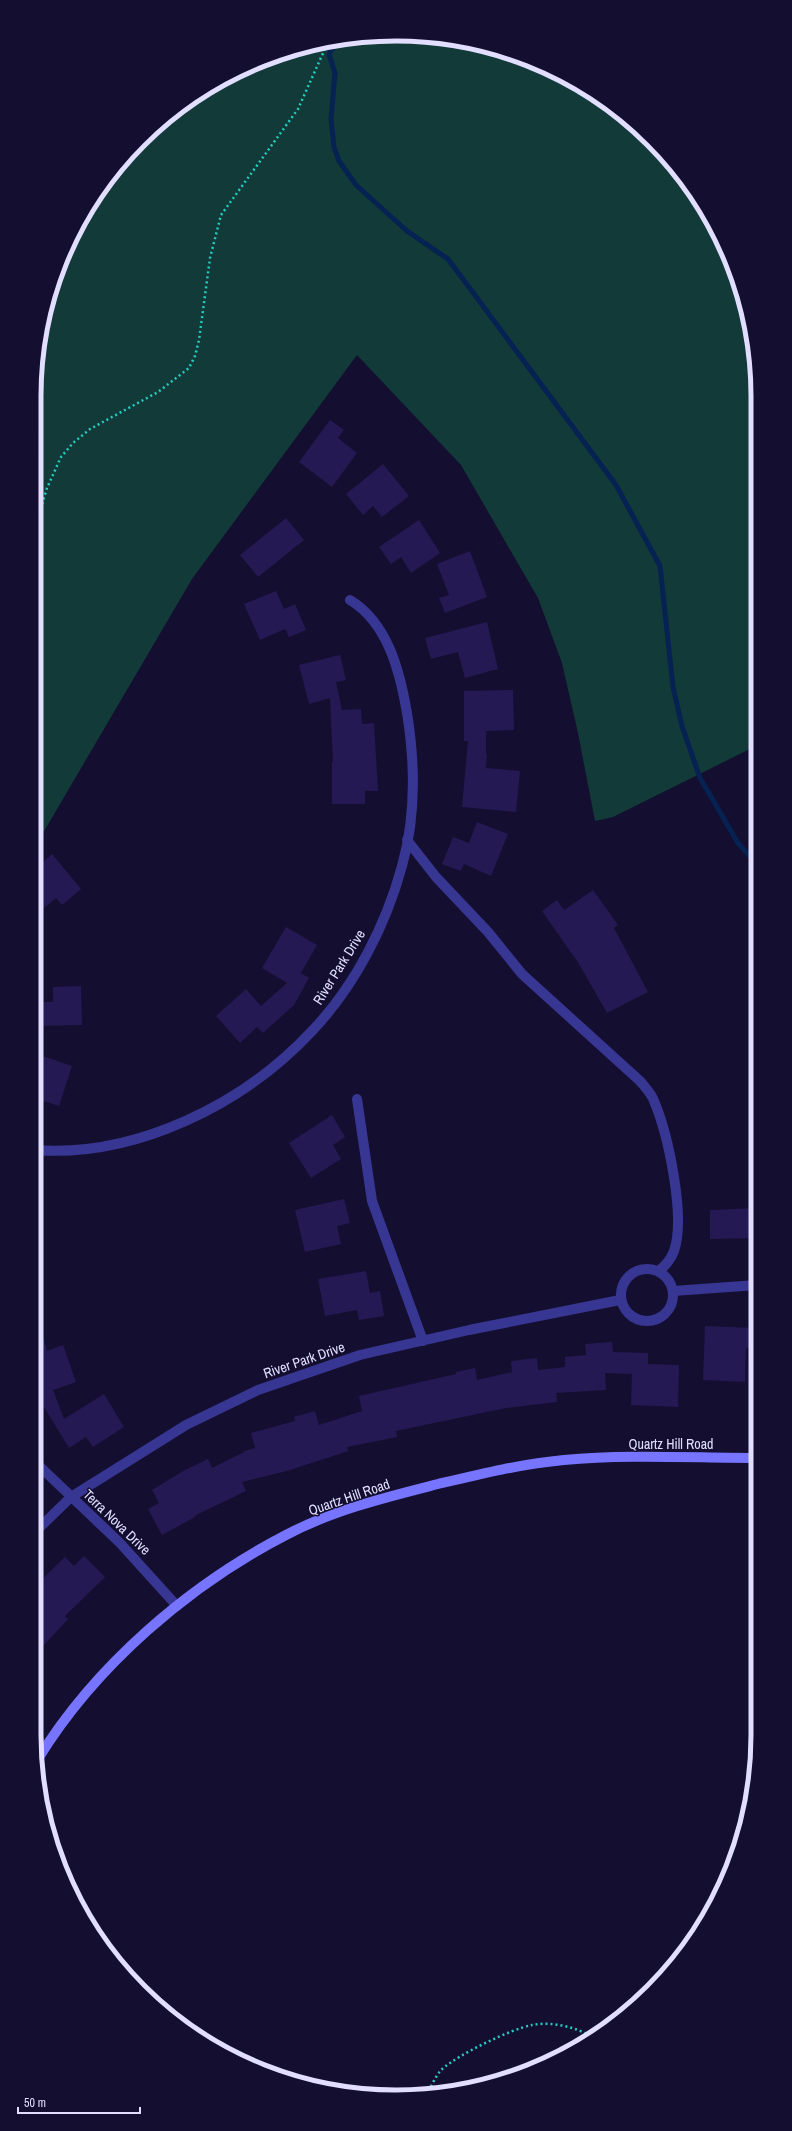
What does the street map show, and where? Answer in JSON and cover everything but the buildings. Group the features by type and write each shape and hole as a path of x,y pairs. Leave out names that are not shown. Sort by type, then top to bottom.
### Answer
{"street":[{"name":"River Park Drive","path":"41,1150 92,1148 158,1132 192,1118 224,1101 256,1079 312,1032 371,948 392,897 408,840 413,790 413,765 402,689 383,634 363,610 350,600"},
{"path":"408,840 436,877 488,932 522,974 640,1081 654,1099 673,1172 678,1209 674,1250 668,1263 660,1270 641,1269 633,1272 622,1286 620,1300 625,1310 639,1320 657,1320 664,1315 673,1300 673,1291 670,1283 660,1270"},
{"path":"357,1099 372,1201 423,1341"},
{"path":"673,1291 751,1285"},
{"name":"River Park Drive","path":"41,1526 70,1497 186,1425 258,1390 360,1355 620,1300"},
{"name":"Quartz Hill Road","path":"42,1753 56,1732 117,1659 177,1606 231,1568 287,1534 347,1510 410,1491 504,1469 562,1460 626,1457 751,1458"},
{"name":"Terra Nova Drive","path":"41,1468 70,1497 120,1542 177,1606"}],"path":[{"path":"41,508 47,488 61,457 73,442 90,429 158,392 189,368 195,356 199,340 210,258 221,215 298,109 325,48"},
{"path":"431,2088 442,2069 507,2032 532,2025 549,2024 572,2028 587,2034"}],"green space":[{"path":"396,41 419,42 442,44 488,53 532,68 553,78 574,89 612,114 647,145 663,162 691,199 724,260 739,304 748,350 751,396 751,748 613,817 595,821 578,733 562,663 538,598 461,465 357,355 192,579 41,835 41,396 44,350 53,304 68,260 89,218 114,180 145,145 162,129 180,114 219,89 260,68 282,60 304,53 350,44"}],"waterway":[{"path":"334,47 329,54 335,73 331,119 334,147 339,161 356,185 407,231 448,259 616,485 660,566 673,687 682,726 700,778 738,843 751,857"}]}
